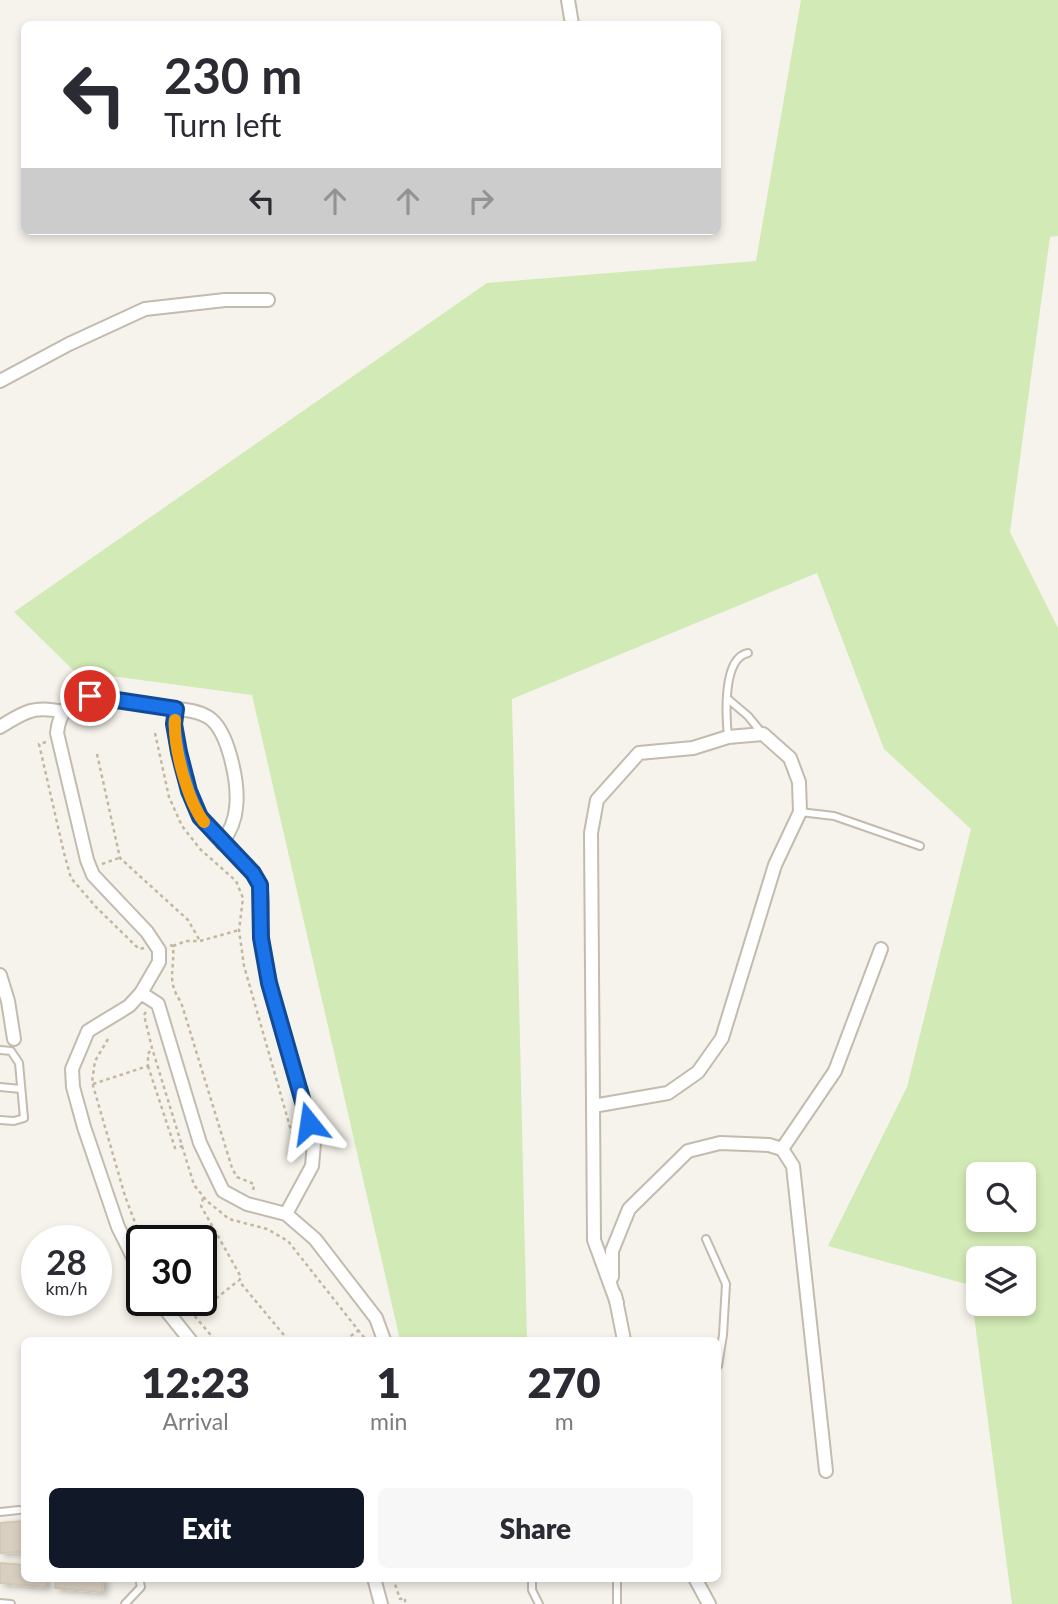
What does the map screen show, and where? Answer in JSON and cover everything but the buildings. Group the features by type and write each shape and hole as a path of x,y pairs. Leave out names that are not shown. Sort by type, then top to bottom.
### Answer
{"street":[{"path":"568,0 572,21"},
{"path":"0,381 69,344 145,309 225,300 268,300"},
{"path":"126,1243 88,1140 73,1087 72,1069 88,1031 129,1006 141,993 159,962 159,950 148,932 93,875 87,860 57,733 59,718 63,712 80,697 90,696 195,712 209,717 218,726 230,756 237,791 231,831 222,843"},
{"path":"0,727 27,710 50,709 63,712"},
{"path":"176,709 174,724 189,791 200,817 253,873 260,885 261,938 269,983 314,1143 312,1166 286,1214"},
{"path":"593,1106 668,1093 698,1072 722,1038 775,865 800,811 799,782 790,758 763,734 729,737 693,748 639,753 597,800 591,833 593,1106 594,1240 617,1303"},
{"path":"782,1149 835,1071 881,949"},
{"path":"0,975 8,1001 12,1045"},
{"path":"141,993 159,1004 200,1143 223,1191 247,1203 286,1214 315,1238 376,1318 383,1337"},
{"path":"623,1337 610,1269 612,1251 629,1209 688,1151 720,1143 769,1145 782,1149 793,1166 826,1471"},
{"path":"171,1316 188,1337"},
{"path":"375,1582 381,1604"},
{"path":"697,1582 709,1604"}],"lane":[{"path":"729,737 728,699 731,671 734,661 742,654 748,653"},
{"path":"728,699 748,716 763,734"},
{"path":"800,811 834,816 920,846"},
{"path":"0,1049 12,1045 19,1063 24,1118 14,1121 0,1120"},
{"path":"0,1087 22,1089"},
{"path":"706,1239 726,1284 721,1347"},
{"path":"0,1512 19,1510"},
{"path":"125,1604 141,1587 140,1582"},
{"path":"532,1582 532,1590 539,1604"},
{"path":"617,1582 617,1604"},
{"path":"0,1603 11,1604"}],"path":[{"path":"155,733 169,797 182,826 200,849 236,881 243,898 239,930 244,966 296,1148"},
{"path":"97,754 120,858 188,920 200,942"},
{"path":"96,866 120,858"},
{"path":"166,943 173,946 186,941 200,942 239,930"},
{"path":"173,946 174,960 170,980 173,990 181,1002 232,1168 237,1177 254,1184 253,1194"},
{"path":"108,1039 95,1061 93,1084 136,1225"},
{"path":"152,1048 148,1054 148,1066 175,1148 183,1146"},
{"path":"93,1084 148,1066"},
{"path":"203,1197 201,1206 241,1277 217,1298"},
{"path":"239,1281 286,1337"},
{"path":"194,1316 212,1337"},
{"path":"349,1337 359,1330"},
{"path":"394,1582 400,1599 405,1598 405,1604"}],"green space":[{"path":"801,0 1058,0 1058,236 1050,237 1010,532 1058,628 1058,1604 1012,1604 974,1316 1036,1316 1036,1246 966,1246 966,1284 828,1246 907,1087 971,829 884,749 817,573 512,699 527,1337 399,1337 252,695 74,671 14,612 487,283 756,261"}],"slow traffic":[{"path":"175,720 179,752 189,791 204,822"}],"route":[{"path":"90,696 176,709 174,724 179,752 189,791 200,817 214,835 253,873 260,885 261,938 269,983 309,1123"}]}
